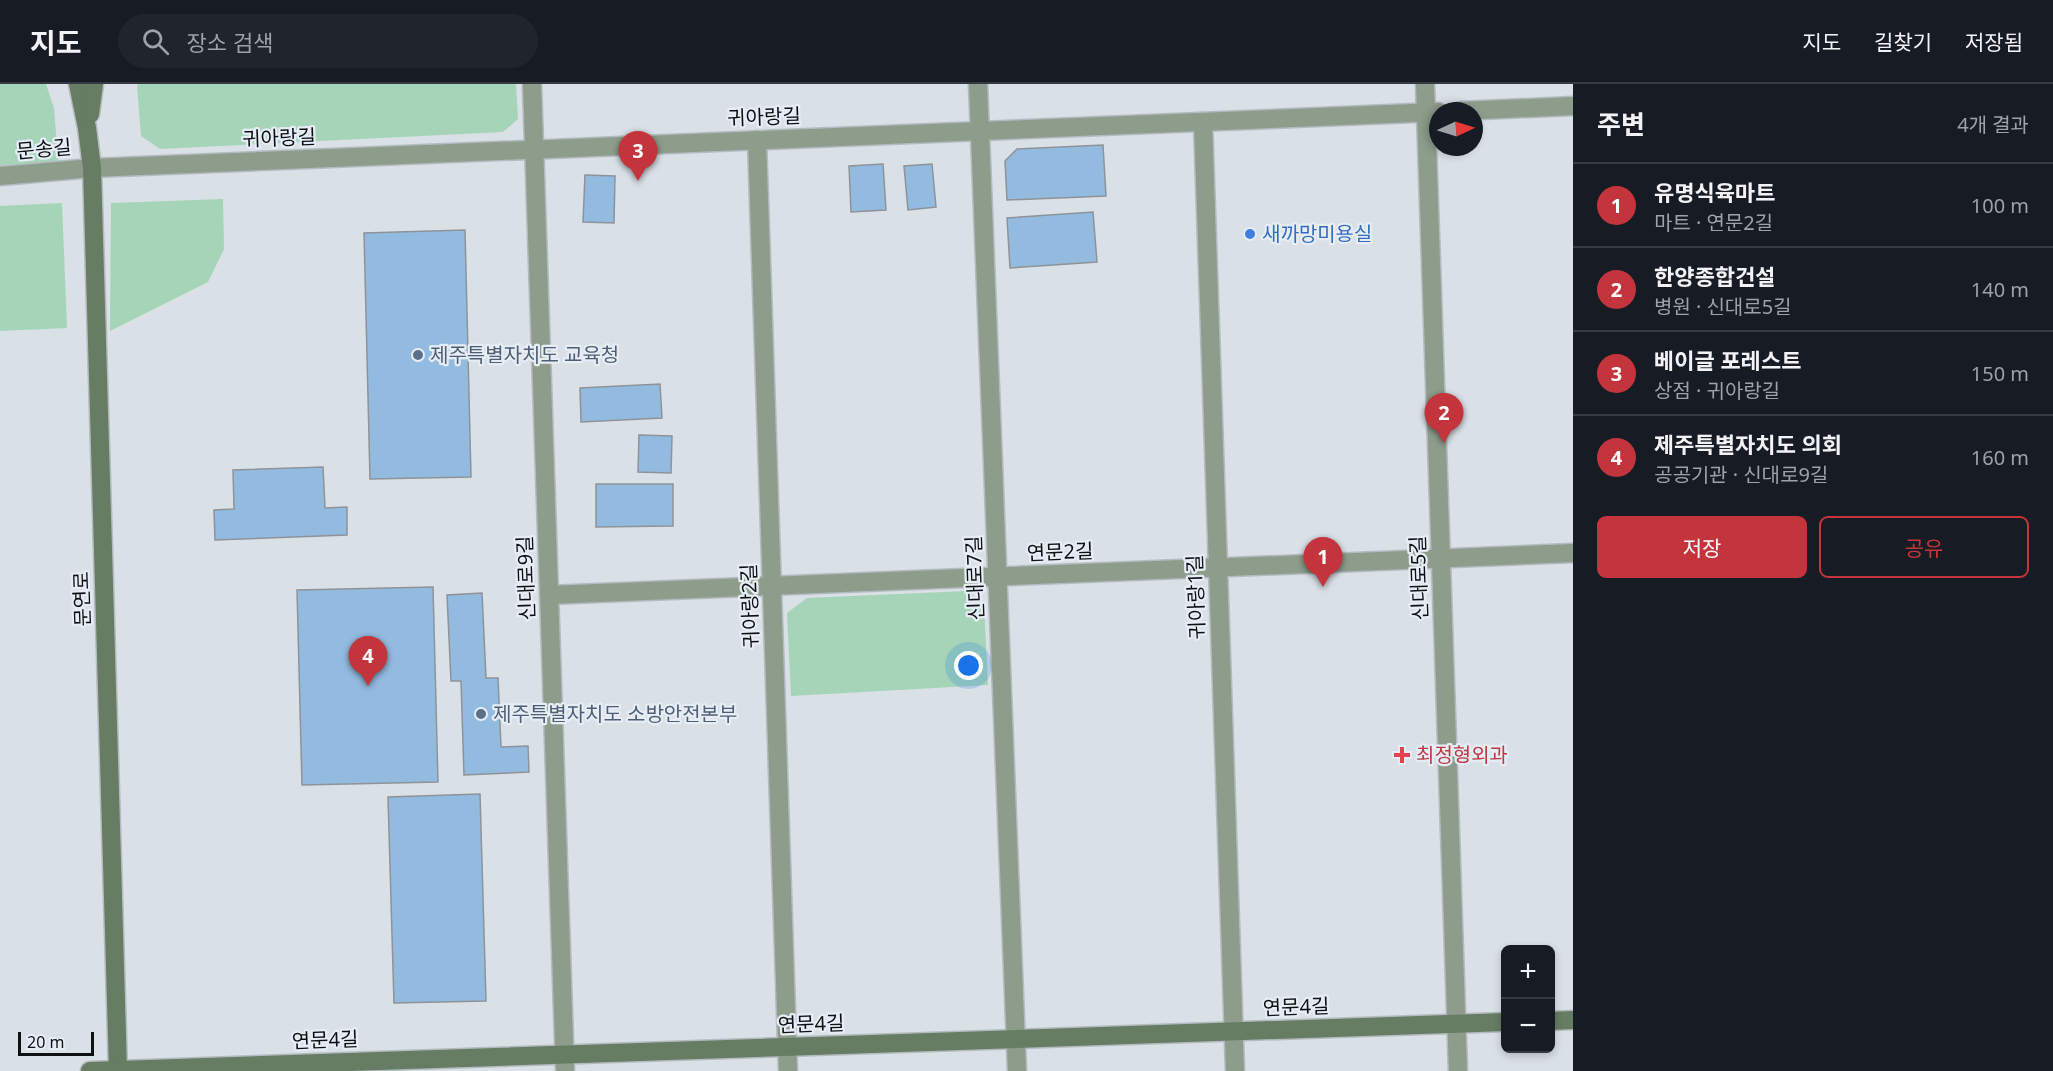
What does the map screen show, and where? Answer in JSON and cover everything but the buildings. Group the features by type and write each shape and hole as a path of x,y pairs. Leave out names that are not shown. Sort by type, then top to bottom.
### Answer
{"street":[{"path":"78,84 87,128"},
{"path":"87,128 94,84"},
{"name":"신대로9길","path":"532,84 565,1063"},
{"name":"신대로7길","path":"978,84 1017,1071"},
{"name":"신대로5길","path":"1425,84 1430,102"},
{"path":"1483,110 1573,106"},
{"name":"귀아랑길","path":"92,168 1429,112"},
{"name":"귀아랑1길","path":"1203,122 1235,1071"},
{"name":"문연로","path":"87,128 92,168 117,1071"},
{"name":"귀아랑2길","path":"757,140 788,1071"},
{"name":"신대로5길","path":"1433,156 1441,559 1458,1071"},
{"name":"문송길","path":"0,176 92,168"},
{"name":"연문2길","path":"549,595 1573,553"},
{"path":"1555,1021 1573,1020"},
{"name":"연문4길","path":"90,1071 565,1063 787,1047 1501,1022"}],"green space":[{"path":"0,84 46,84 54,108 59,171 0,174"},
{"path":"516,84 518,119 503,132 160,149 141,136 137,85"},
{"path":"223,199 224,249 208,282 110,331 111,203"},
{"path":"62,203 67,328 0,331 0,206"},
{"path":"966,591 984,603 988,685 791,696 787,613 807,598"}],"place":[{"name":"베이글 포레스트","path":"638,181"},
{"name":"새까망미용실","path":"1250,234"},
{"name":"제주특별자치도 교육청","path":"418,355"},
{"name":"한양종합건설","path":"1444,443"},
{"name":"유명식육마트","path":"1323,587"},
{"name":"제주특별자치도 의회","path":"368,686"},
{"name":"제주특별자치도 소방안전본부","path":"481,714"},
{"name":"최정형외과","path":"1402,755"}]}
